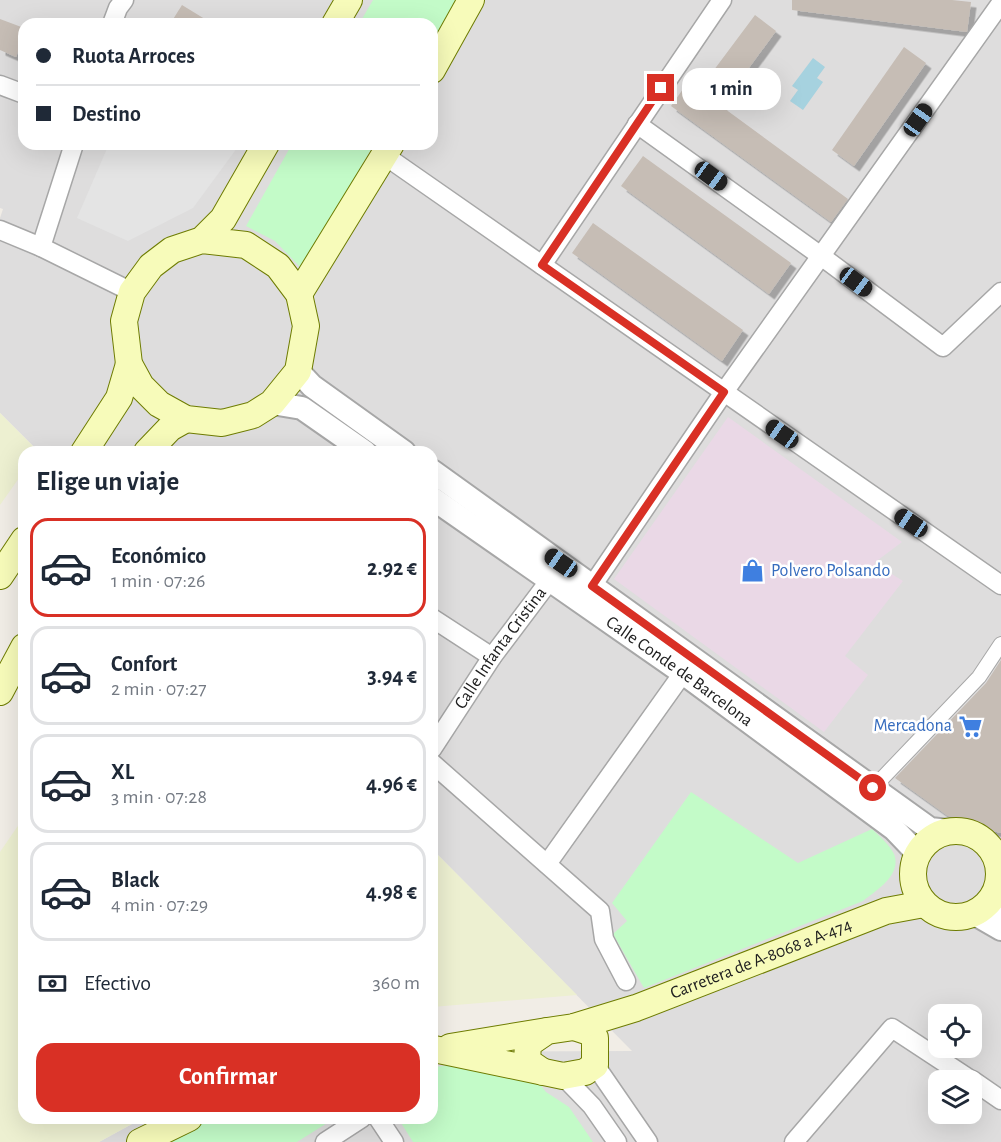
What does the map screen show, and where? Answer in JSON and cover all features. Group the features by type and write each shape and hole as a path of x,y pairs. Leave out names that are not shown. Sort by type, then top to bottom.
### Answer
{"main road":[{"path":"338,18 349,0"},
{"path":"438,59 471,0"},
{"path":"202,240 223,219 263,150"},
{"path":"298,294 388,150"},
{"path":"202,240 246,245 278,266 298,294 306,326 298,371 272,403 253,415 222,423 186,419 159,404 141,386 129,364 124,321 132,292 151,266 172,250 202,240"},
{"path":"88,446 119,398 129,364"},
{"path":"153,446 170,428 186,419"},
{"path":"0,576 18,549"},
{"path":"0,692 18,658"},
{"path":"948,831 973,833 995,846 1000,875 997,889 989,906 952,918 937,914 924,904 912,881 917,853 929,839 948,831"},
{"path":"886,911 912,881"},
{"name":"Carretera de A-8068 a A-474","path":"574,1027 636,1008 886,911 924,904"},
{"name":"Carretera de A-8068 a A-474","path":"595,1060 636,1008"},
{"path":"438,1048 574,1027 589,1032 595,1038 595,1060 585,1072 553,1074 438,1050"},
{"path":"547,1031 528,1044 527,1061 553,1074"},
{"path":"140,1142 177,1124"}],"street":[{"path":"114,18 124,0"},
{"path":"542,265 722,0"},
{"path":"592,586 724,392 1001,3"},
{"path":"0,85 18,92"},
{"path":"637,124 943,346 1001,292"},
{"path":"41,247 72,150"},
{"path":"388,150 542,265 1001,585"},
{"path":"0,230 41,247 132,292"},
{"path":"298,371 312,386 396,446"},
{"path":"272,403 302,408 356,446"},
{"name":"Calle Conde de Barcelona","path":"438,475 930,829 948,831"},
{"name":"Calle Conde de Barcelona","path":"438,502 683,673 894,829 917,853"},
{"name":"Calle Infanta Cristina","path":"438,740 492,657 550,580"},
{"path":"438,622 492,657"},
{"path":"873,788 979,677 1001,644"},
{"path":"547,864 683,673"},
{"path":"438,768 600,911 604,939 626,981"},
{"path":"989,906 1001,929"},
{"path":"804,1138 892,1028 957,1070"},
{"path":"595,1060 648,1142"},
{"path":"553,1074 592,1106 617,1142"},
{"path":"982,1087 1001,1100"},
{"path":"325,1142 353,1124"},
{"path":"382,1124 394,1142"}],"shaded area":[{"path":"0,0 1001,0 1001,1142 99,1142 132,1124 438,1124 438,1052 632,1051 438,855 438,446 33,446 0,413 0,218 3,209 0,208"},
{"path":"106,150 236,150 193,208 128,241 77,218"},
{"name":"Polvero Polsando","path":"728,417 902,542 874,563 903,581 845,656 868,675 824,732 614,579"}],"green space":[{"path":"373,0 458,0 438,35 438,18 362,18"},
{"path":"289,150 371,150 302,269 275,241 246,226"},
{"path":"0,413 33,446 18,446 18,480 0,505"},
{"path":"691,792 798,863 872,829 894,854 896,862 894,869 887,881 863,901 644,988 613,934 627,921 612,903"},
{"path":"18,826 18,1124 132,1124 99,1142 0,1142 0,852"},
{"path":"438,855 577,995 438,1007"},
{"path":"520,1059 546,1092 569,1107 593,1142 413,1142 402,1124 438,1124 438,1066"},
{"path":"194,1124 326,1124 297,1142 161,1142"}],"water":[{"path":"813,58 825,67 817,78 823,82 803,110 790,101 798,90 792,86"}],"building":[{"path":"792,0 971,2 967,32 792,10"},
{"path":"182,5 203,18 174,18"},
{"path":"755,15 776,31 721,106 848,199 831,222 671,106 688,82 699,90"},
{"path":"0,19 18,26 18,52 16,57 0,50"},
{"path":"904,47 926,63 854,166 832,150"},
{"path":"643,156 791,263 769,294 621,186"},
{"path":"593,223 743,330 722,361 572,253"},
{"name":"Mercadona","path":"1001,660 1001,833 989,830 974,820 948,816 895,778 986,683"}],"place":[{"name":"Polvero Polsando","path":"753,571"},
{"name":"Mercadona","path":"970,726"}],"route":[{"path":"661,88 542,265 724,392 592,586 873,788"}]}
